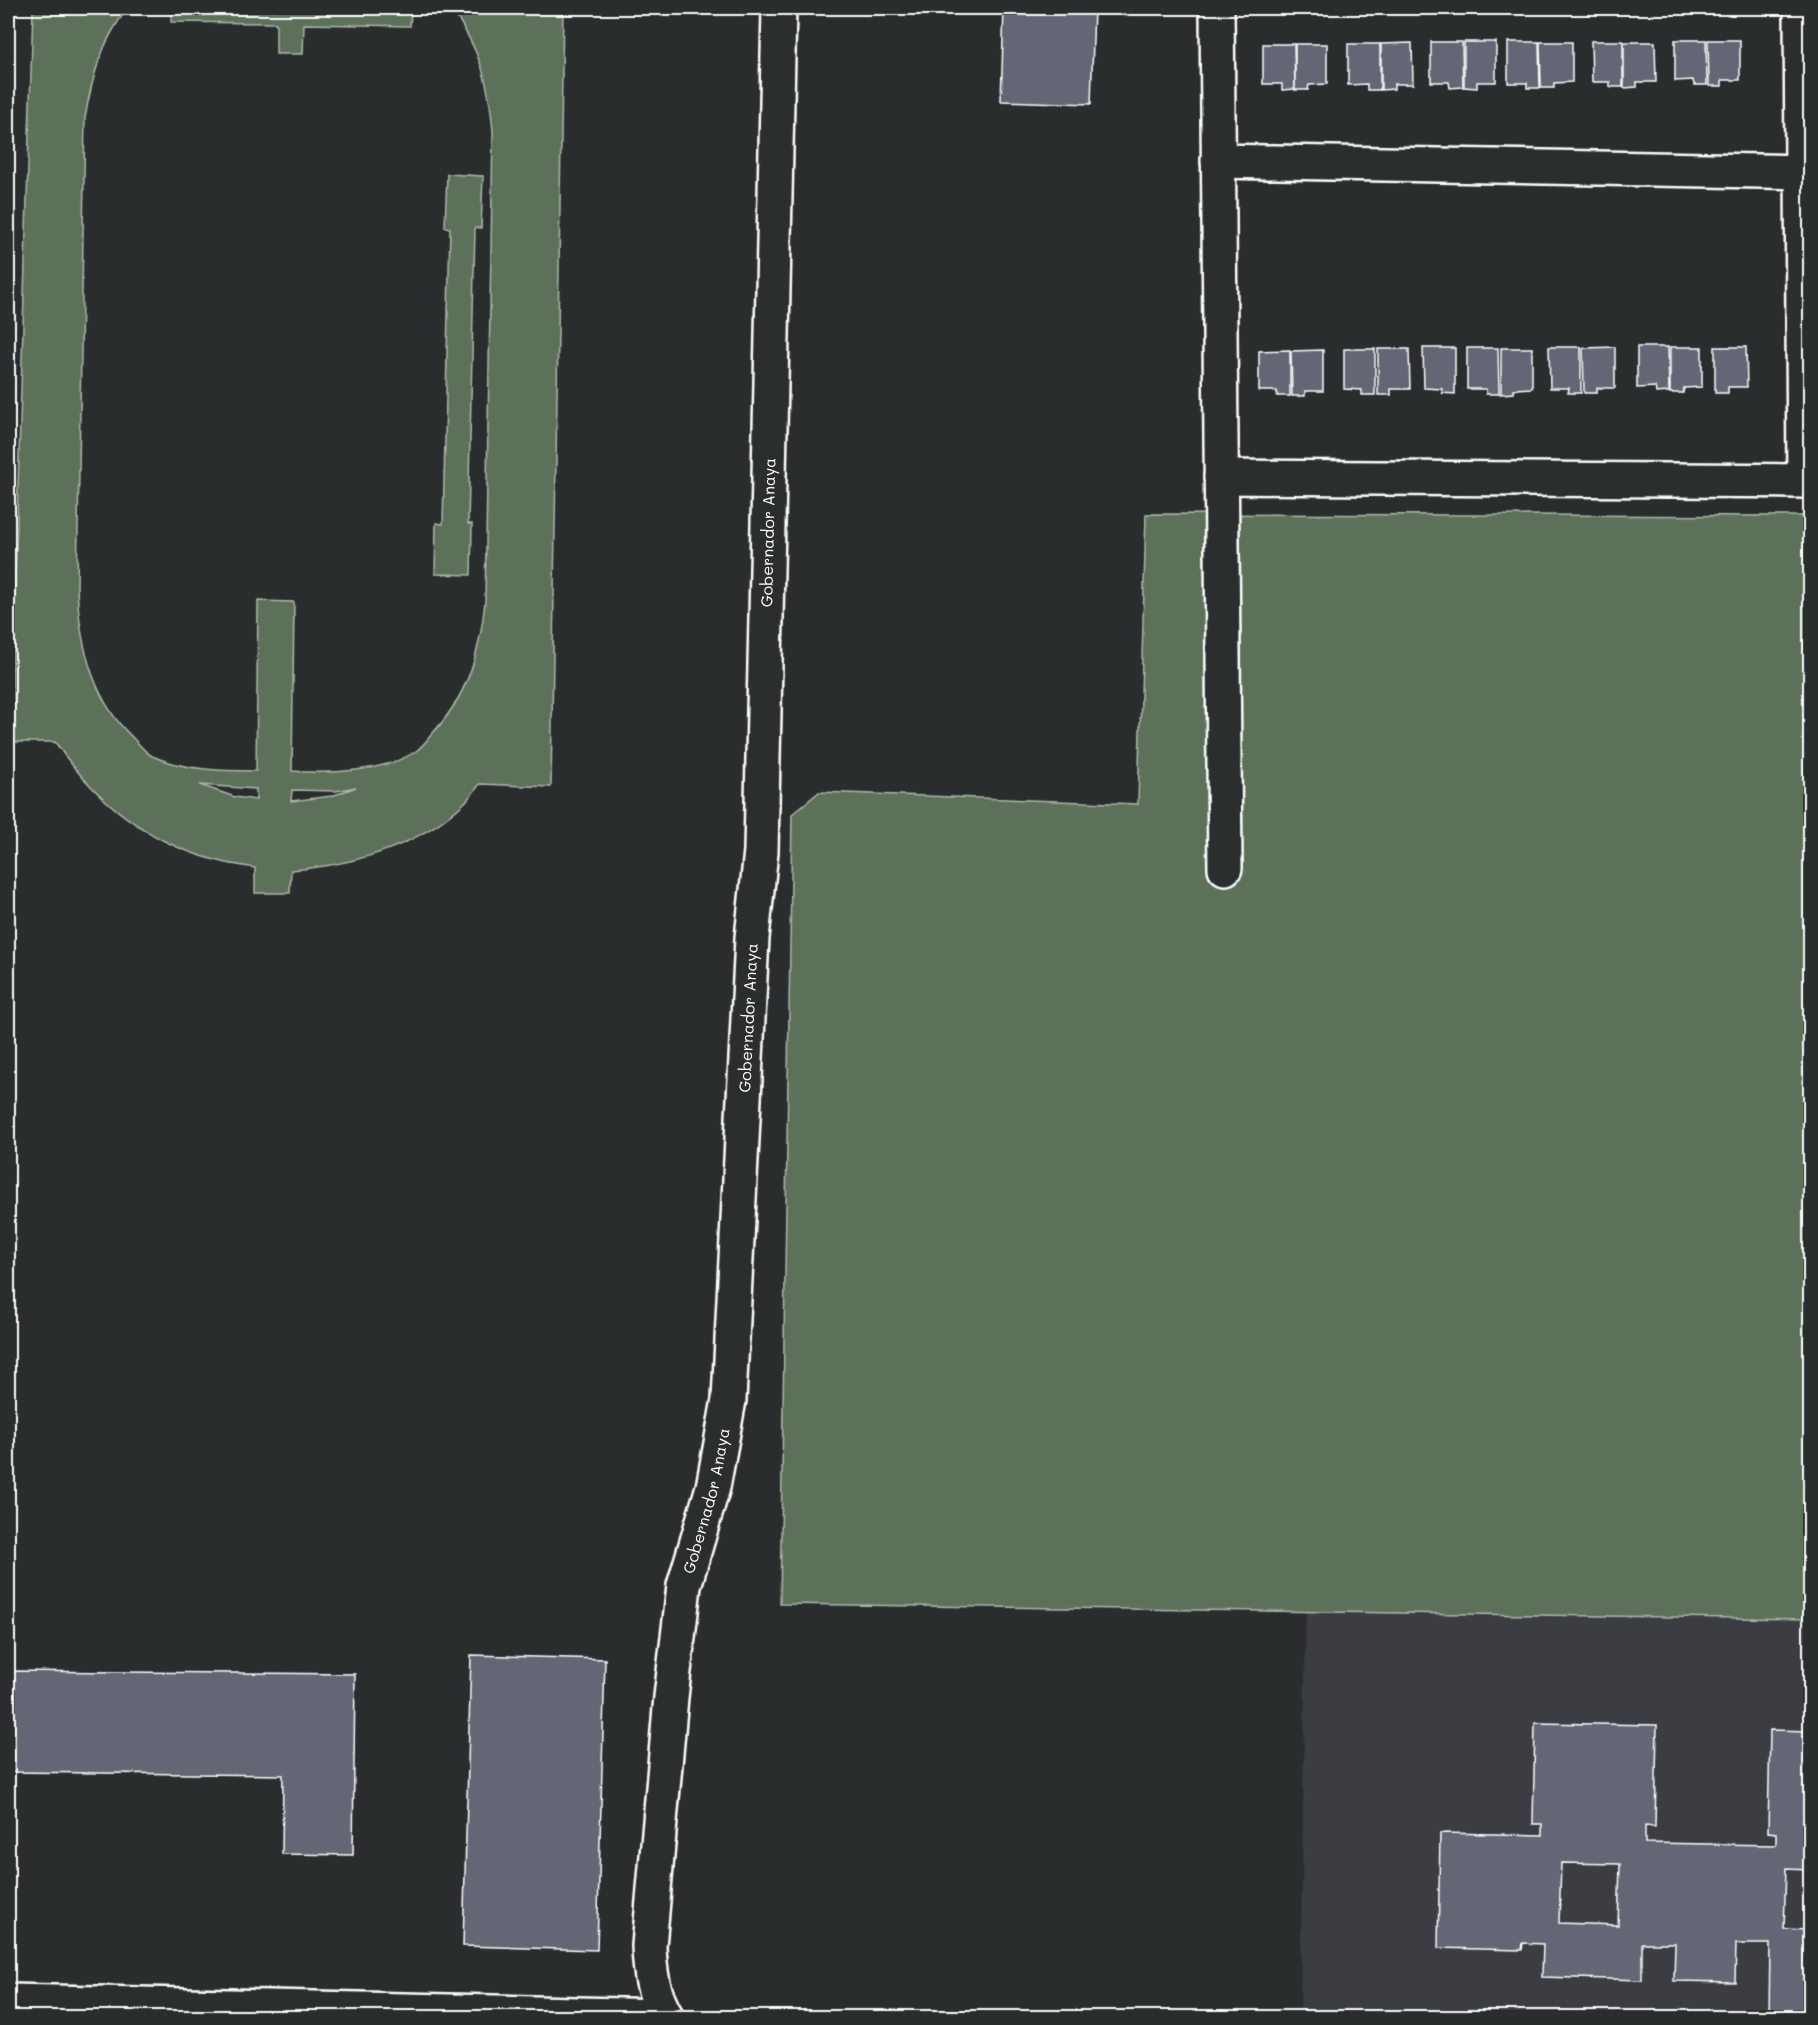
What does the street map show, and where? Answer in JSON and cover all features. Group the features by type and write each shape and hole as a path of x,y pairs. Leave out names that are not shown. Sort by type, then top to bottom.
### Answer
{"street":[{"name":"Gobernador Anaya","path":"666,2017 655,1995 650,1971 649,1947 671,1697 684,1586 713,1487 729,1400 750,962 761,851 779,8"},
{"path":"1217,8 1225,868"},
{"path":"1221,477 1807,481 1806,172 1801,8"},
{"path":"1218,161 1806,172"},
{"path":"8,2001 126,2010 666,2017"}],"shaded area":[{"path":"1306,1611 1810,1619 1810,2017 1300,2018"}],"green space":[{"path":"33,8 128,8 111,33 99,60 85,118 77,586 84,648 97,687 118,722 152,756 190,767 256,771 258,601 294,602 292,771 339,772 389,763 403,758 424,743 455,704 463,688 476,656 483,620 493,132 486,81 476,52 451,8 563,8 551,787 480,784 465,803 444,820 404,843 360,859 291,870 290,893 255,893 255,868 193,853 147,831 106,801 88,783 55,742 10,742","holes":["200,785 256,789 256,800 235,797","356,787 332,796 291,801 292,790 336,791"]},
{"path":"171,8 276,10 277,8 304,8 304,10 411,12 410,26 304,24 303,54 276,54 276,23 171,22"},
{"path":"447,174 483,176 481,228 475,228 468,524 472,524 471,575 435,574 436,523 443,524 450,228 445,227"},
{"path":"1146,514 1810,516 1810,1619 780,1604 792,814 819,792 1138,804"}],"building":[{"path":"1004,8 1094,8 1091,104 1001,101"},
{"path":"1675,40 1706,40 1707,85 1694,85 1693,80 1675,81"},
{"path":"1708,40 1740,40 1740,80 1722,80 1722,86 1709,86"},
{"path":"1591,41 1623,41 1623,87 1610,87 1610,82 1592,82"},
{"path":"1431,42 1462,42 1463,87 1450,88 1449,82 1431,82"},
{"path":"1464,42 1496,42 1496,82 1477,82 1477,88 1464,87"},
{"path":"1508,42 1539,42 1540,88 1527,88 1527,83 1508,83"},
{"path":"1540,42 1572,42 1572,82 1554,83 1554,88 1541,88"},
{"path":"1624,42 1655,42 1656,82 1637,82 1637,87 1624,88"},
{"path":"1412,43 1413,84 1394,84 1394,89 1381,90 1381,44"},
{"path":"1263,44 1294,44 1295,89 1282,90 1282,84 1263,84"},
{"path":"1295,44 1327,44 1327,84 1309,85 1308,90 1295,90"},
{"path":"1348,44 1380,44 1380,90 1367,90 1367,84 1348,85"},
{"path":"1549,347 1581,347 1581,393 1568,393 1569,388 1550,388"},
{"path":"1615,347 1615,388 1597,388 1597,393 1584,393 1583,348"},
{"path":"1637,347 1668,347 1669,392 1656,393 1655,387 1637,388"},
{"path":"1670,347 1702,347 1702,387 1684,388 1683,393 1670,393"},
{"path":"1715,347 1746,347 1747,387 1728,387 1728,393 1715,393"},
{"path":"1423,348 1455,348 1455,394 1442,393 1442,389 1424,388"},
{"path":"1467,348 1498,348 1499,394 1486,394 1486,389 1467,389"},
{"path":"1501,348 1532,348 1532,388 1514,389 1514,393 1501,394"},
{"path":"1344,349 1375,349 1375,395 1362,395 1362,390 1344,389"},
{"path":"1378,349 1409,349 1410,389 1391,389 1391,395 1378,395"},
{"path":"1290,350 1290,396 1277,396 1277,391 1259,391 1259,351"},
{"path":"1323,350 1323,391 1305,391 1305,396 1292,396 1291,351"},
{"path":"471,1655 605,1659 597,1950 463,1946"},
{"path":"8,1671 355,1674 353,1855 282,1854 283,1775 8,1772"},
{"path":"1535,1723 1657,1725 1655,1827 1645,1826 1645,1843 1776,1845 1776,1833 1768,1832 1770,1730 1810,1731 1810,1869 1786,1868 1784,1929 1810,1930 1810,2018 1769,2018 1770,1944 1736,1944 1735,1982 1674,1981 1675,1943 1642,1943 1642,1980 1542,1977 1543,1944 1523,1943 1522,1950 1438,1948 1440,1833 1542,1835 1542,1824 1533,1824","holes":["1561,1863 1620,1864 1618,1925 1559,1923"]}]}
